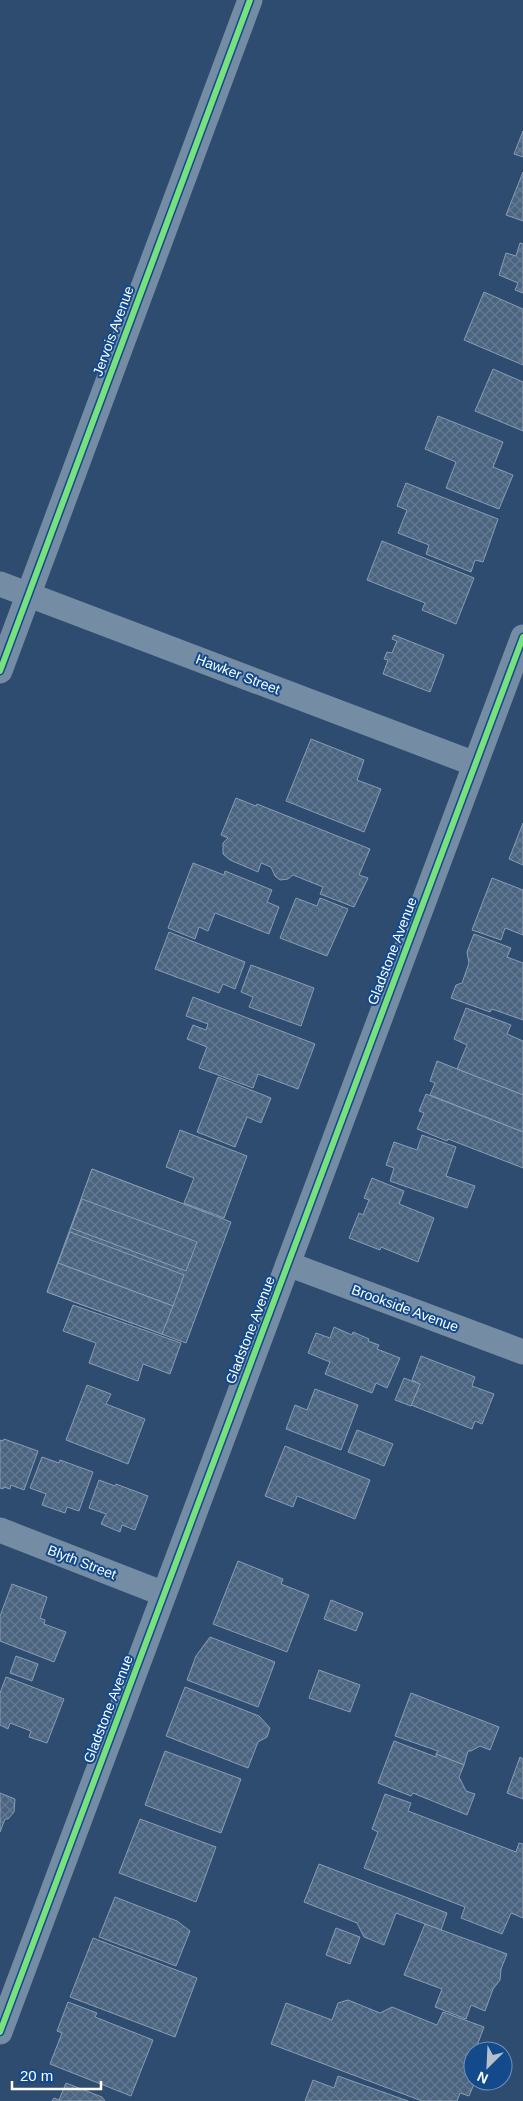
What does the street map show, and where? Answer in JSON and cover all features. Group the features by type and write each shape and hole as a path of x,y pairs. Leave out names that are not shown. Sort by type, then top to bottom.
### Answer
{"street":[{"name":"Jervois Avenue","path":"0,671 250,0"},
{"name":"Hawker Street","path":"0,584 475,764"},
{"name":"Gladstone Avenue","path":"0,2032 523,637"},
{"name":"Brookside Avenue","path":"288,1264 523,1352"},
{"name":"Blyth Street","path":"0,1530 164,1594"}],"building":[{"path":"523,131 523,157 514,154"},
{"path":"523,172 523,221 506,215"},
{"path":"520,243 523,244 523,293 515,290 518,283 499,275 506,253 516,256"},
{"path":"484,292 523,309 523,365 464,340"},
{"path":"493,369 523,382 523,431 475,411"},
{"path":"438,416 503,442 493,467 513,475 499,509 446,488 456,462 425,449"},
{"path":"406,483 498,519 483,562 475,560 471,572 426,554 429,545 398,533 407,510 397,506"},
{"path":"382,541 474,578 456,624 422,610 425,603 367,580"},
{"path":"394,635 444,655 430,692 383,674 388,660 384,659 387,652 392,653 397,641 392,639"},
{"path":"311,739 364,760 357,780 381,789 364,832 286,801"},
{"path":"236,798 256,806 257,804 370,849 359,875 368,878 354,907 320,894 323,887 293,875 288,879 280,880 275,876 271,867 261,863 258,872 230,860 223,854 223,843 228,838 221,835"},
{"path":"523,823 523,865 509,859"},
{"path":"193,863 224,875 225,871 272,890 267,902 279,907 269,934 215,913 208,931 199,927 195,939 168,928"},
{"path":"492,878 523,890 523,935 505,928 501,940 472,930"},
{"path":"296,898 317,906 320,898 348,909 327,956 280,938"},
{"path":"169,932 245,962 235,989 223,984 219,993 155,969"},
{"path":"474,934 511,948 507,957 523,963 523,1020 492,1009 490,1012 451,998 456,985 462,983 469,963 467,952"},
{"path":"251,965 314,988 301,1026 249,1007 253,997 241,992"},
{"path":"193,997 315,1044 298,1089 258,1074 253,1088 199,1068 207,1047 187,1039 193,1025 206,1030 208,1024 186,1016"},
{"path":"466,1008 511,1025 507,1034 523,1041 523,1095 457,1069 467,1045 454,1039"},
{"path":"437,1061 523,1095 523,1132 430,1095 435,1083 430,1081"},
{"path":"218,1077 271,1098 261,1123 247,1117 235,1147 197,1132"},
{"path":"426,1094 523,1132 523,1168 417,1129 424,1113 419,1111"},
{"path":"180,1130 247,1156 224,1218 184,1203 194,1178 166,1167"},
{"path":"422,1135 456,1147 446,1176 475,1186 467,1208 390,1181 394,1168 386,1165 394,1142 417,1150"},
{"path":"92,1169 207,1213 197,1242 82,1199"},
{"path":"92,1169 231,1222 186,1343 47,1292"},
{"path":"372,1178 404,1191 399,1204 434,1218 418,1262 381,1247 380,1250 349,1238 359,1213 363,1215 369,1200 364,1198"},
{"path":"82,1199 197,1242 186,1271 71,1228"},
{"path":"70,1232 184,1275 173,1306 58,1263"},
{"path":"58,1263 173,1306 162,1334 47,1292"},
{"path":"73,1305 181,1343 170,1374 143,1364 138,1381 89,1363 96,1343 63,1331"},
{"path":"334,1327 352,1335 353,1332 369,1339 368,1341 379,1345 377,1349 400,1358 387,1388 376,1383 372,1393 325,1374 330,1362 308,1353 316,1333 330,1338"},
{"path":"421,1356 475,1377 472,1386 494,1394 482,1424 475,1421 472,1429 411,1405 420,1384 412,1380"},
{"path":"404,1378 420,1384 411,1406 395,1400"},
{"path":"87,1385 111,1394 106,1404 145,1419 128,1464 66,1440"},
{"path":"315,1389 358,1405 341,1450 286,1429 295,1405 307,1410"},
{"path":"357,1430 393,1444 384,1466 348,1452"},
{"path":"4,1439 38,1451 24,1490 11,1485 10,1489 0,1488 0,1440 3,1441"},
{"path":"285,1446 370,1480 355,1519 297,1496 293,1507 265,1496"},
{"path":"42,1457 59,1463 60,1460 93,1472 79,1511 67,1507 65,1513 42,1505 46,1494 30,1488"},
{"path":"99,1480 148,1496 135,1530 122,1525 120,1532 101,1524 106,1514 89,1508"},
{"path":"238,1561 283,1579 281,1584 309,1595 287,1652 213,1624"},
{"path":"12,1584 47,1597 40,1618 45,1620 44,1624 66,1632 54,1662 0,1641 0,1616"},
{"path":"331,1600 363,1613 356,1631 324,1619"},
{"path":"210,1637 275,1662 258,1707 187,1680 196,1656"},
{"path":"16,1656 38,1664 32,1681 10,1673"},
{"path":"319,1670 360,1685 350,1712 309,1698"},
{"path":"6,1677 64,1699 47,1743 29,1737 31,1731 10,1723 8,1729 0,1725 0,1693"},
{"path":"185,1687 259,1716 270,1728 267,1737 258,1742 248,1768 166,1736"},
{"path":"411,1693 499,1727 490,1750 480,1746 468,1751 464,1765 436,1754 438,1751 395,1736"},
{"path":"394,1741 436,1757 436,1754 464,1765 459,1777 466,1791 475,1794 467,1815 413,1793 411,1796 378,1783"},
{"path":"165,1751 241,1779 221,1833 145,1805"},
{"path":"520,1757 523,1759 523,1799 507,1793"},
{"path":"0,1793 15,1799 14,1812 8,1819 5,1819 0,1832"},
{"path":"385,1794 411,1803 408,1811 516,1852 519,1843 523,1844 523,1918 511,1913 502,1934 461,1918 465,1907 364,1868 378,1832 372,1829"},
{"path":"140,1819 216,1847 196,1902 119,1873"},
{"path":"319,1864 447,1913 441,1930 396,1913 384,1945 364,1937 357,1923 304,1902"},
{"path":"115,1897 177,1921 190,1931 176,1966 99,1937"},
{"path":"425,1924 507,1954 501,1969 500,1980 493,1989 485,2011 471,2005 466,2019 435,2007 442,1989 404,1975"},
{"path":"336,1928 360,1937 350,1964 326,1955"},
{"path":"93,1938 197,1978 175,2037 70,1997"},
{"path":"348,2000 380,2013 392,2007 437,2025 443,2012 484,2027 479,2041 463,2041 463,2091 471,2091 469,2096 460,2093 457,2101 422,2101 271,2044 286,2003 332,2020 338,2003"},
{"path":"68,2002 97,2013 95,2017 153,2040 131,2096 50,2064 62,2033 57,2031"},
{"path":"338,2076 408,2101 305,2101 313,2080 334,2088"},
{"path":"66,2083 102,2097 105,2101 52,2101 54,2098 59,2100"}],"cycle path":[{"path":"0,671 250,0"},
{"path":"0,2032 523,637"}]}
